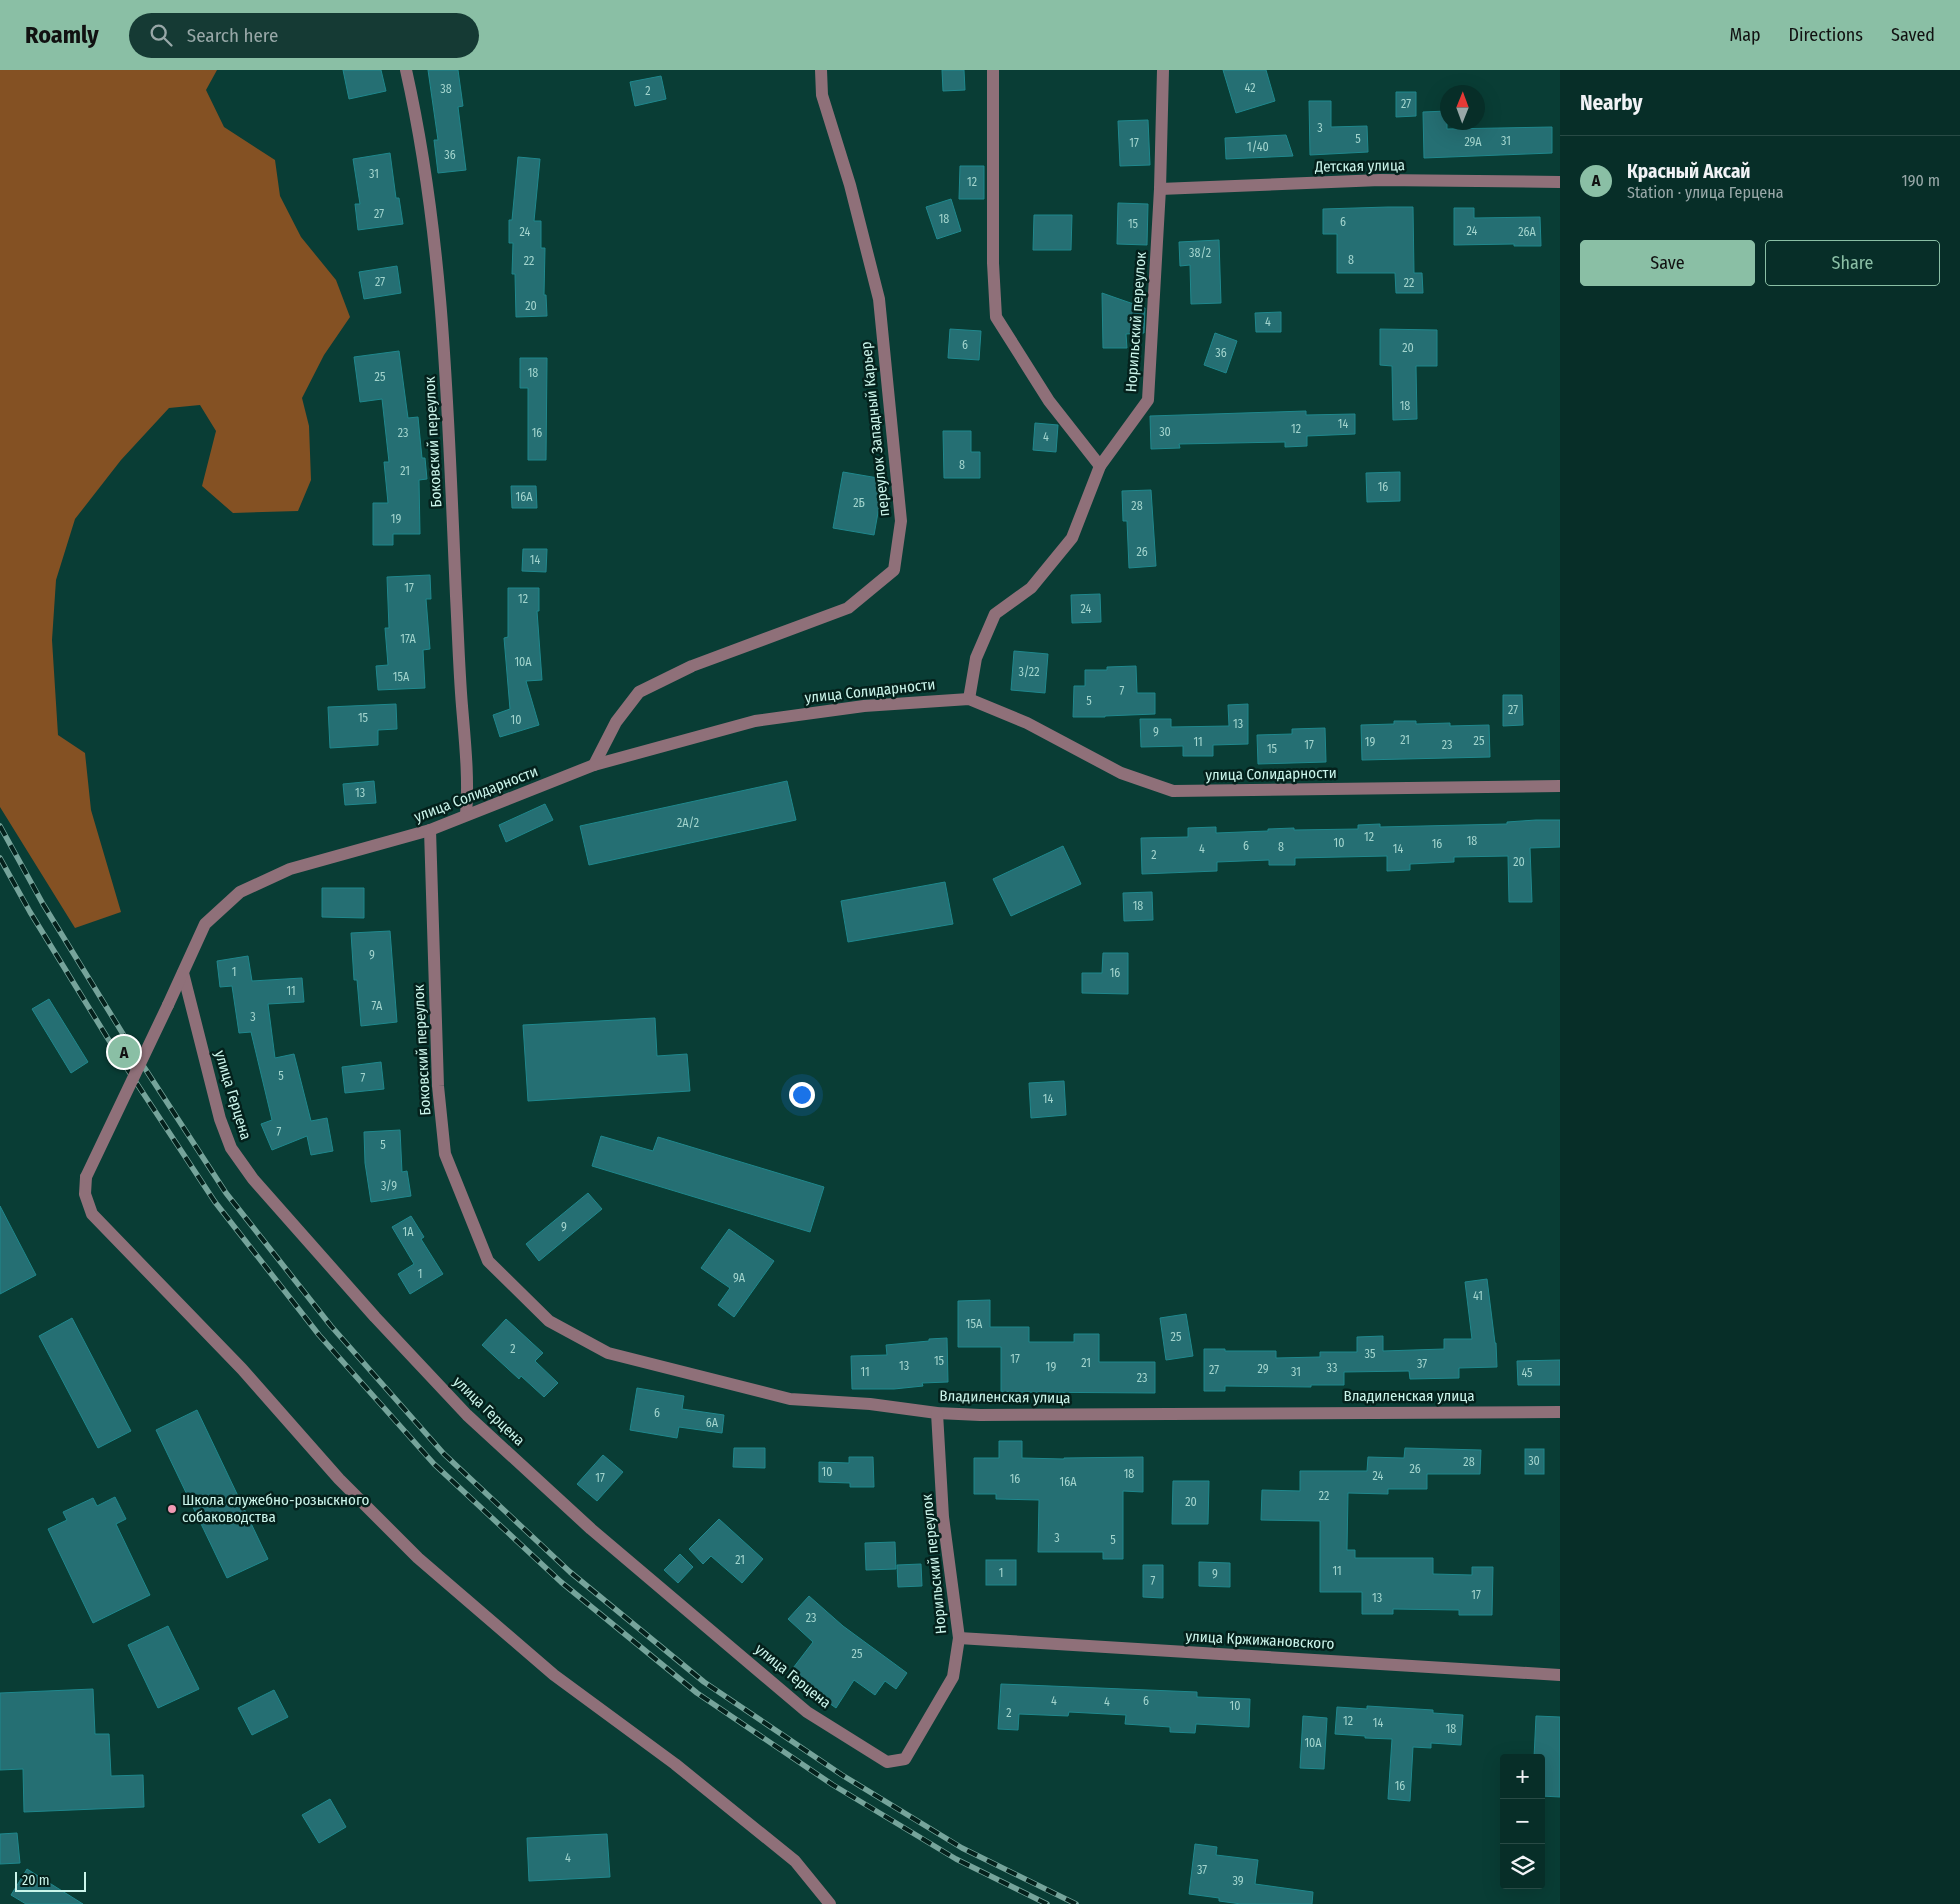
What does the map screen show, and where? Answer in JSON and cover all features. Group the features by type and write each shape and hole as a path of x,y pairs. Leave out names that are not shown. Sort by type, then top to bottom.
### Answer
{"street":[{"name":"Боковский переулок","path":"406,70 419,127 436,252 447,391 461,691 468,792 466,815"},
{"name":"переулок Западный Карьер","path":"594,766 616,722 639,692 692,666 848,608 894,570 901,521 879,299 850,185 822,95 821,70"},
{"path":"993,70 993,262 996,317 1049,401 1100,466"},
{"name":"Норильский переулок","path":"969,699 976,658 995,614 1031,588 1072,538 1100,466 1148,400 1160,189 1163,70"},
{"name":"Детская улица","path":"1160,189 1380,180 1560,182"},
{"name":"улица Солидарности","path":"183,974 205,924 240,892 290,869 430,830 594,766 755,721 864,706 969,699 1027,723 1121,773 1173,791 1560,786"},
{"name":"Боковский переулок","path":"430,830 438,1086 445,1154 488,1261"},
{"path":"183,974 86,1177 85,1194 92,1214 242,1369 339,1479 418,1558 554,1675 675,1764 789,1855 796,1861 830,1904"},
{"name":"улица Герцена","path":"183,974 220,1119 231,1148 253,1179 375,1317 467,1415 591,1529 800,1706 887,1762 905,1759"},
{"name":"Владиленская улица","path":"488,1261 550,1321 608,1353 790,1399 870,1404 937,1413 980,1415 1560,1412"},
{"name":"Норильский переулок","path":"905,1759 953,1677 959,1638 944,1517 937,1413"},
{"name":"улица Кржижановского","path":"959,1638 1560,1675"}],"shaded area":[{"path":"0,70 217,70 206,90 224,127 275,160 280,196 301,237 336,280 350,317 324,355 302,398 309,426 311,480 298,511 233,513 202,486 216,431 200,405 169,408 121,460 75,519 56,580 52,640 58,735 85,753 91,810 121,912 75,928 0,807"}],"building":[{"path":"343,70 381,70 386,91 349,99"},
{"path":"428,70 458,70 463,106 458,107 466,170 438,173 434,140 438,140"},
{"path":"942,70 964,70 965,90 943,91"},
{"path":"1223,70 1266,70 1275,101 1236,113"},
{"path":"661,76 666,99 635,106 630,82"},
{"path":"1396,92 1416,92 1416,116 1396,117"},
{"path":"1309,101 1331,101 1331,127 1367,126 1368,152 1310,155"},
{"path":"1440,111 1440,130 1552,127 1552,153 1424,158 1423,112"},
{"path":"1148,120 1150,165 1120,166 1118,121"},
{"path":"1286,135 1293,156 1226,159 1225,138"},
{"path":"390,153 396,198 399,198 403,224 358,230 355,204 360,204 353,159"},
{"path":"518,157 540,159 534,221 541,221 541,248 545,248 544,295 546,295 547,316 516,317 515,274 512,274 513,243 509,243 509,220 512,220"},
{"path":"960,166 984,166 984,199 959,199"},
{"path":"951,199 961,231 937,239 926,207"},
{"path":"1118,203 1148,204 1147,245 1117,244"},
{"path":"1413,207 1414,273 1422,273 1423,293 1396,293 1395,273 1337,273 1337,234 1323,234 1323,209"},
{"path":"1454,208 1474,208 1474,218 1540,217 1541,246 1514,246 1514,244 1454,245"},
{"path":"1034,215 1072,215 1071,250 1033,250"},
{"path":"1219,240 1221,303 1191,304 1190,265 1180,266 1179,242"},
{"path":"397,266 401,293 364,299 359,272"},
{"path":"1102,293 1145,308 1144,333 1126,334 1127,348 1103,348"},
{"path":"1281,312 1281,332 1256,332 1255,313"},
{"path":"950,329 981,331 979,360 948,358"},
{"path":"1380,329 1437,330 1437,366 1416,366 1417,419 1393,420 1392,366 1380,365"},
{"path":"1215,333 1237,341 1226,373 1204,365"},
{"path":"399,351 408,418 418,417 422,458 425,458 427,479 419,480 420,534 393,534 393,545 373,545 373,503 388,503 384,462 389,462 382,399 360,402 354,357"},
{"path":"520,358 547,358 546,460 528,460 528,388 520,388"},
{"path":"1306,411 1306,415 1355,414 1355,434 1307,436 1307,446 1285,447 1285,442 1179,444 1180,448 1151,449 1150,416"},
{"path":"1035,423 1058,425 1056,452 1033,450"},
{"path":"943,431 971,431 971,452 980,452 980,478 944,478"},
{"path":"843,472 884,479 874,535 833,528"},
{"path":"1400,472 1400,501 1367,502 1366,473"},
{"path":"511,486 536,486 537,508 512,508"},
{"path":"1151,490 1156,566 1129,568 1127,521 1123,521 1122,491"},
{"path":"523,549 547,549 546,572 522,571"},
{"path":"430,575 431,599 426,599 430,649 423,650 425,688 378,690 376,666 388,665 385,628 389,628 387,577"},
{"path":"508,588 539,588 539,611 537,611 542,680 526,681 539,725 500,737 493,715 510,709 504,638 508,637"},
{"path":"1100,594 1101,622 1072,623 1071,595"},
{"path":"1014,651 1048,654 1045,693 1011,690"},
{"path":"1136,666 1137,693 1155,693 1155,714 1073,717 1074,686 1085,686 1085,670 1107,670 1107,667"},
{"path":"1503,695 1522,695 1523,725 1503,726"},
{"path":"396,704 397,729 378,730 378,745 330,748 328,707"},
{"path":"1248,704 1248,744 1213,745 1213,756 1183,756 1183,746 1141,747 1140,719 1171,719 1171,727 1229,726 1228,705"},
{"path":"1394,721 1416,721 1416,724 1450,723 1450,726 1489,725 1490,757 1362,760 1361,725 1394,724"},
{"path":"1325,728 1326,762 1258,764 1257,735 1292,734 1292,729"},
{"path":"374,781 376,803 345,805 343,784"},
{"path":"787,781 796,820 589,865 580,826"},
{"path":"545,804 553,820 506,842 499,825"},
{"path":"1560,820 1560,847 1530,848 1532,902 1509,902 1508,856 1454,857 1454,862 1410,864 1410,870 1387,871 1387,856 1295,858 1295,865 1269,865 1269,860 1217,862 1217,871 1142,874 1141,838 1188,837 1188,828 1216,827 1216,833 1294,828 1294,830 1358,829 1358,825 1380,824 1380,827 1507,824 1507,822"},
{"path":"1063,846 1081,884 1011,916 993,879"},
{"path":"945,882 953,924 848,942 841,901"},
{"path":"322,888 364,888 364,918 322,917"},
{"path":"1152,892 1153,920 1124,921 1123,893"},
{"path":"390,931 397,1022 361,1026 357,980 354,980 351,933"},
{"path":"1103,953 1128,953 1128,994 1082,993 1082,973 1102,973"},
{"path":"248,956 252,981 302,978 304,1002 268,1004 275,1058 294,1054 311,1121 327,1118 333,1151 311,1155 307,1136 272,1150 261,1124 272,1120 251,1032 239,1033 232,986 220,987 217,961"},
{"path":"49,999 88,1062 71,1073 32,1009"},
{"path":"655,1018 657,1056 687,1054 690,1091 528,1101 523,1025"},
{"path":"381,1062 384,1089 345,1093 342,1067"},
{"path":"1064,1081 1066,1115 1031,1118 1029,1083"},
{"path":"400,1130 402,1172 407,1171 411,1196 371,1202 365,1163 364,1132"},
{"path":"601,1136 653,1151 658,1137 824,1187 810,1232 592,1166"},
{"path":"588,1193 602,1209 539,1261 526,1244"},
{"path":"0,1206 36,1275 0,1294"},
{"path":"411,1216 424,1237 421,1239 443,1274 410,1294 398,1274 414,1264 392,1227"},
{"path":"729,1229 774,1261 734,1317 718,1305 730,1288 701,1268"},
{"path":"1487,1279 1496,1343 1497,1367 1459,1368 1459,1378 1410,1379 1409,1371 1344,1372 1344,1385 1311,1385 1311,1387 1225,1386 1225,1391 1204,1391 1204,1349 1276,1351 1276,1358 1320,1357 1320,1352 1357,1352 1357,1337 1383,1336 1383,1351 1444,1349 1444,1339 1472,1339 1465,1282"},
{"path":"990,1300 990,1327 1029,1327 1029,1342 1074,1342 1074,1334 1099,1334 1099,1362 1155,1362 1155,1393 1001,1392 1001,1347 958,1347 958,1301"},
{"path":"1186,1314 1193,1356 1166,1360 1160,1318"},
{"path":"72,1318 131,1431 98,1448 39,1336"},
{"path":"506,1319 543,1353 535,1361 558,1383 544,1397 521,1376 519,1379 482,1345"},
{"path":"947,1338 948,1382 922,1383 923,1386 894,1389 852,1389 851,1356 887,1355 886,1345"},
{"path":"1560,1360 1560,1385 1518,1385 1517,1361"},
{"path":"637,1388 684,1396 682,1409 724,1415 722,1433 679,1427 677,1438 630,1430"},
{"path":"197,1410 268,1559 227,1578 156,1430"},
{"path":"999,1441 1022,1441 1022,1458 1143,1457 1143,1492 1123,1491 1123,1559 1103,1559 1103,1552 1038,1552 1039,1500 996,1499 996,1494 974,1494 974,1458 999,1458"},
{"path":"734,1448 765,1448 765,1468 733,1467"},
{"path":"1405,1448 1481,1450 1480,1474 1427,1474 1427,1489 1388,1489 1388,1494 1348,1493 1347,1550 1355,1550 1355,1558 1433,1558 1433,1574 1472,1575 1472,1567 1493,1567 1492,1615 1459,1615 1459,1610 1393,1609 1393,1614 1362,1614 1362,1592 1320,1592 1320,1521 1261,1520 1262,1490 1300,1491 1300,1471 1367,1471 1368,1457 1404,1458"},
{"path":"1525,1449 1544,1449 1544,1474 1525,1474"},
{"path":"603,1455 623,1472 597,1501 577,1484"},
{"path":"849,1457 873,1457 874,1487 850,1487 850,1483 819,1482 819,1462 849,1463"},
{"path":"1173,1481 1209,1481 1208,1524 1172,1524"},
{"path":"115,1497 126,1519 116,1524 150,1595 93,1623 48,1529 67,1520 63,1512 93,1498 97,1506"},
{"path":"719,1519 763,1559 742,1583 711,1556 703,1564 689,1549"},
{"path":"895,1542 896,1569 866,1570 865,1543"},
{"path":"680,1554 693,1567 678,1583 664,1570"},
{"path":"986,1560 1016,1560 1016,1585 986,1585"},
{"path":"1199,1562 1230,1563 1230,1587 1199,1586"},
{"path":"921,1564 922,1586 898,1587 897,1565"},
{"path":"1143,1565 1163,1565 1163,1598 1143,1597"},
{"path":"809,1596 843,1626 907,1673 896,1689 885,1681 875,1695 854,1680 836,1708 808,1688 806,1691 787,1676 813,1642 788,1619"},
{"path":"168,1626 199,1689 158,1708 128,1645"},
{"path":"1001,1684 1197,1692 1197,1697 1250,1699 1249,1727 1196,1724 1195,1733 1170,1732 1170,1727 1125,1724 1126,1715 1069,1712 1068,1716 1019,1714 1018,1730 998,1729"},
{"path":"93,1689 95,1734 109,1734 111,1776 143,1775 144,1807 24,1812 23,1769 0,1770 0,1693"},
{"path":"274,1690 288,1717 252,1735 238,1708"},
{"path":"1367,1706 1433,1710 1433,1713 1463,1715 1461,1745 1431,1743 1431,1748 1413,1747 1410,1801 1388,1799 1392,1739 1335,1734 1337,1707 1367,1709"},
{"path":"1303,1716 1327,1718 1324,1769 1300,1768"},
{"path":"1536,1716 1560,1717 1560,1797 1545,1796 1545,1754 1534,1754"},
{"path":"330,1799 346,1827 319,1843 302,1815"},
{"path":"17,1833 20,1863 0,1864 0,1834"},
{"path":"607,1834 610,1877 529,1881 527,1838"},
{"path":"1195,1844 1217,1847 1216,1855 1258,1860 1255,1884 1313,1892 1312,1904 1241,1904 1219,1901 1219,1898 1189,1894"},
{"path":"27,1869 83,1904 26,1904 11,1895"}],"railway":[{"path":"0,826 43,904 131,1047 226,1193 331,1326 444,1454 570,1572 704,1682 842,1775 962,1848 1076,1904"},
{"path":"0,858 30,912 118,1055 215,1202 319,1335 434,1464 561,1582 697,1693 833,1785 956,1859 1047,1904"}],"place":[{"name":"Красный Аксай","path":"124,1052"},
{"name":"Школа служебно-розыскного собаководства","path":"172,1509"}]}
